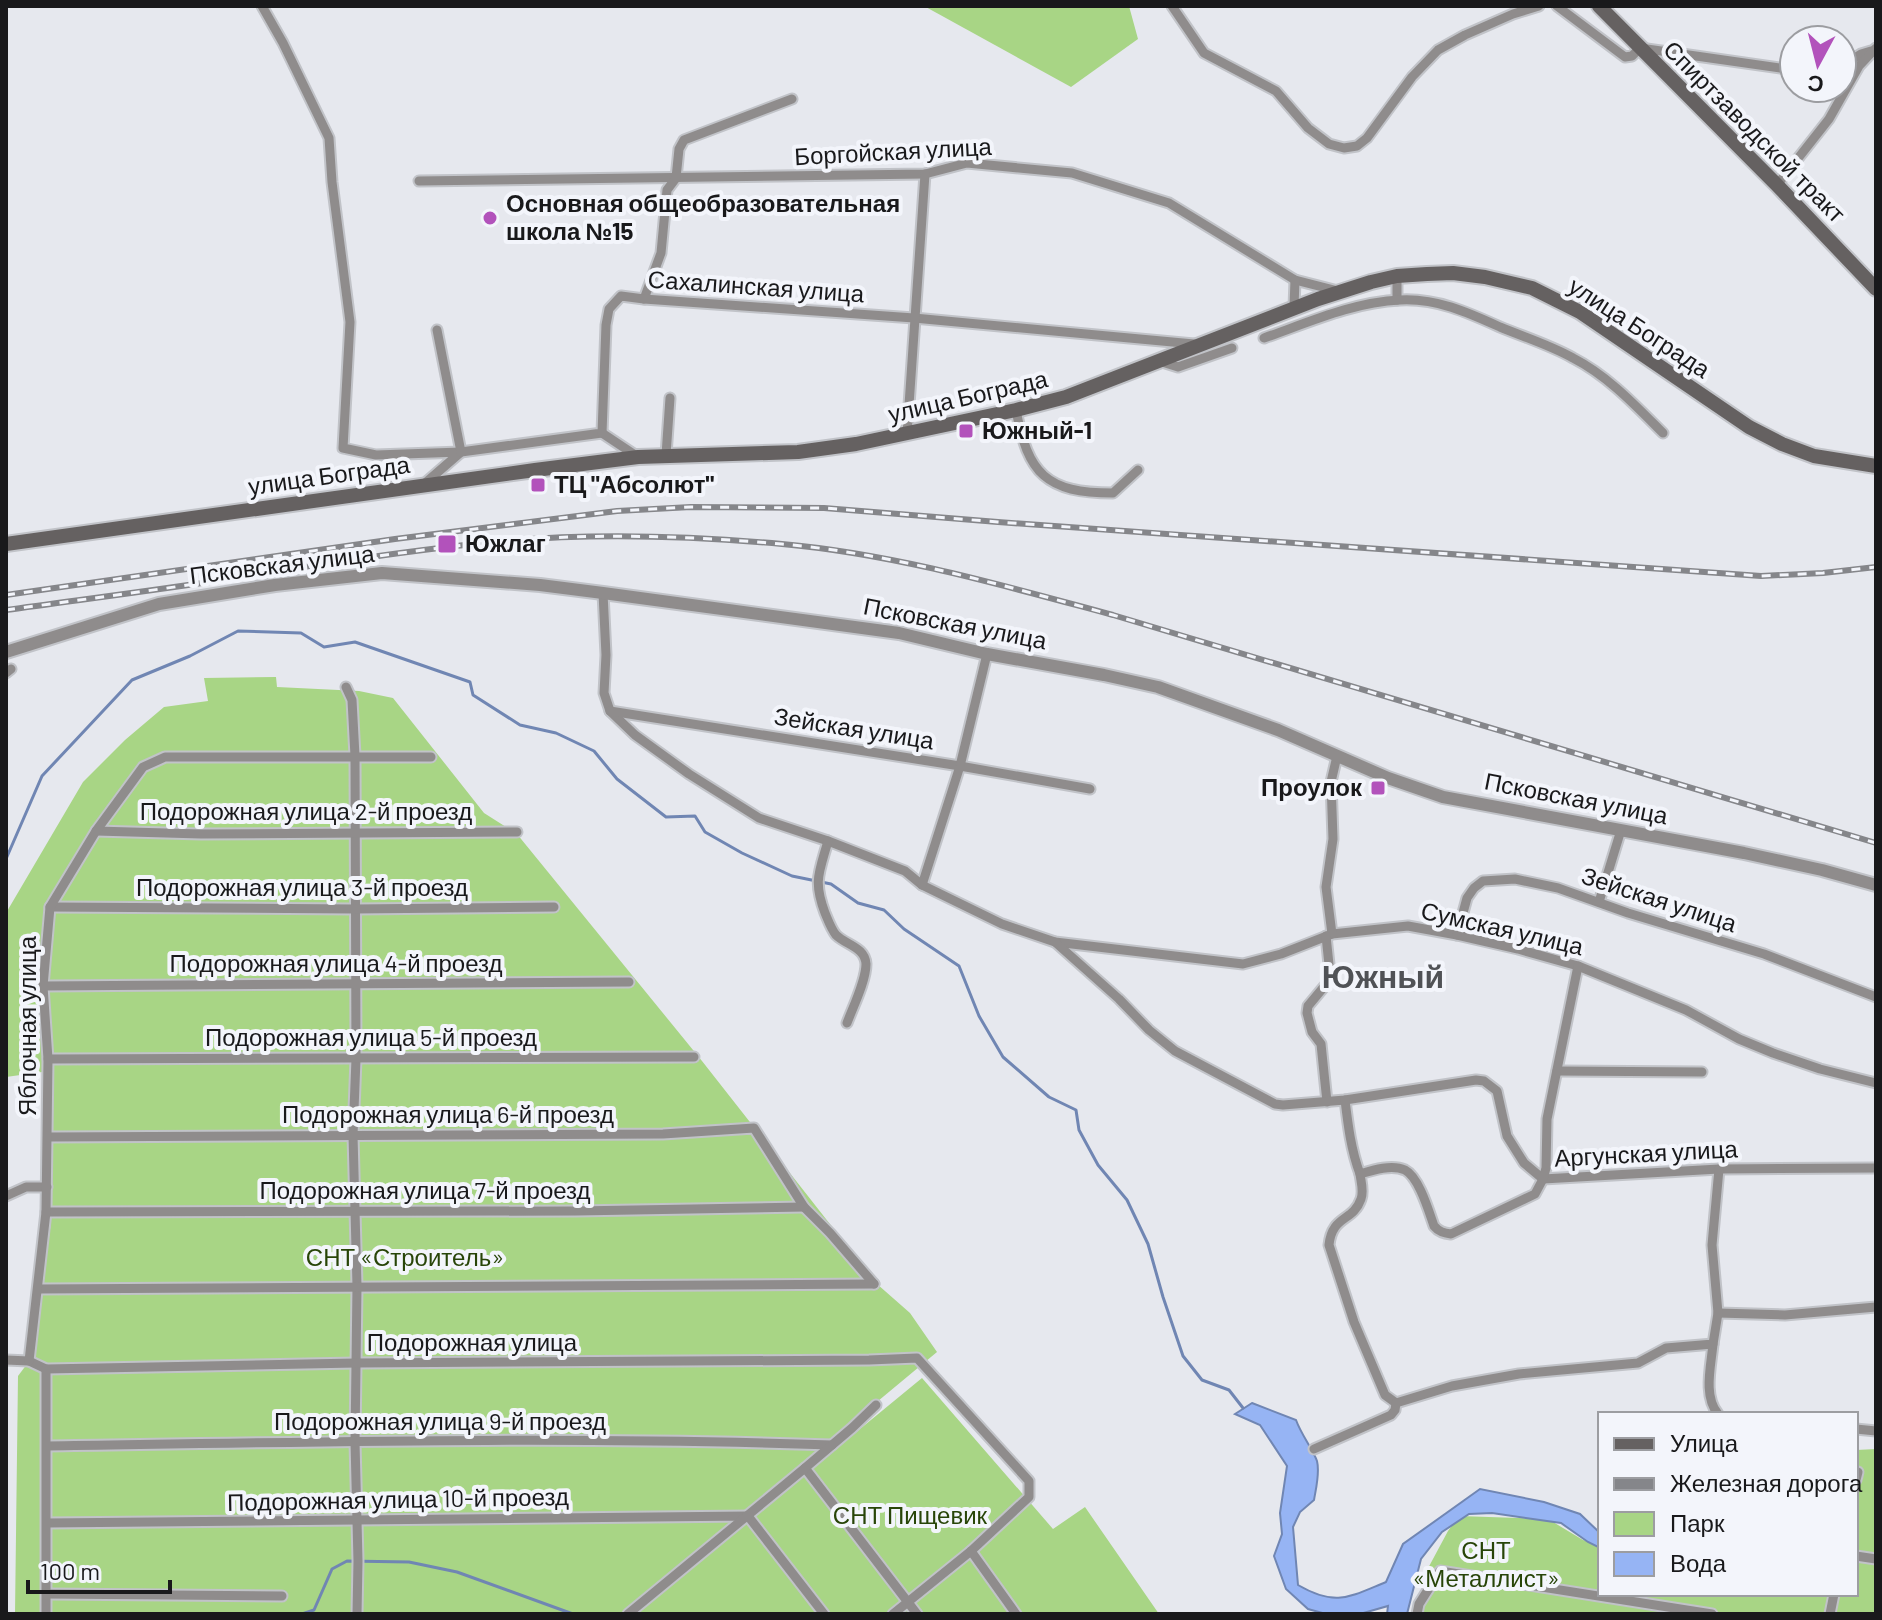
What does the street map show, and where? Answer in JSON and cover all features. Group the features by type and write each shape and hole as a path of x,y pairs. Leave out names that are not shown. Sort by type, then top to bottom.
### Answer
{"main road":[{"name":"Спиртзаводской тракт","path":"1599,6 1876,289"},
{"name":"улица Бограда","path":"6,544 638,457 798,452 856,444 1066,397 1294,307 1340,292 1397,276 1453,273 1508,281 1532,288 1580,312 1749,427 1814,456 1876,466"}],"street":[{"path":"262,6 329,138 350,322 343,448 376,455 461,452 602,433 638,457"},
{"path":"1172,6 1204,53 1276,91 1308,128 1329,144 1344,148 1357,146 1367,138 1412,77 1438,50 1477,29 1539,6"},
{"path":"1557,6 1625,57 1632,56 1640,48 1778,68"},
{"path":"1777,185 1829,119 1859,66 1875,50"},
{"path":"644,299 661,253 667,190 676,178 679,149 684,140 792,99"},
{"name":"Боргойская улица","path":"419,181 925,174 967,163 1072,173 1169,203 1295,280 1340,292"},
{"path":"907,434 925,174"},
{"path":"1397,276 1397,300"},
{"path":"1294,307 1295,280"},
{"name":"Сахалинская улица","path":"602,433 606,325 609,309 621,296 914,318 1201,345"},
{"path":"1264,338 1357,306 1397,300 1442,304 1468,311 1575,359 1602,376 1663,433"},
{"path":"437,330 461,452"},
{"path":"1158,361 1178,367 1232,348"},
{"path":"666,455 670,398"},
{"path":"1016,410 1021,436 1031,462 1052,483 1072,490 1113,493 1138,470"},
{"path":"423,485 461,452"},
{"name":"Псковская улица","path":"6,652 159,604 275,585 382,573 540,585 899,633 987,654 1158,687 1278,730 1388,778 1443,797 1822,870 1876,885"},
{"path":"603,593 604,693 610,711 635,735 759,818 905,871 922,885 1002,924 1055,942"},
{"path":"922,885 960,766 987,654"},
{"path":"346,687 352,700 355,756 356,1059 353,1135 357,1286 357,1614"},
{"name":"Зейская улица","path":"610,711 1090,789"},
{"path":"355,756 431,757"},
{"name":"Яблочная улица","path":"29,1361 46,1212 48,1059 43,986 50,907 96,831 143,767 165,757 355,756"},
{"path":"1327,1102 1321,1044 1312,1032 1307,1013 1308,1006 1328,982 1330,974 1326,887 1333,839 1331,782 1337,756"},
{"path":"1599,902 1621,830"},
{"name":"Подорожная улица 2-й проезд","path":"96,831 201,834 517,832"},
{"path":"828,841 818,872 818,893 832,929 838,937 861,951 866,962 864,978 847,1023"},
{"name":"Зейская улица","path":"1457,935 1467,898 1474,888 1483,881 1515,879 1558,888 1628,913 1764,954 1876,997"},
{"name":"Подорожная улица 3-й проезд","path":"50,907 554,907"},
{"name":"Сумская улица","path":"1055,942 1243,964 1281,954 1329,935 1408,926 1518,949 1578,966 1686,1010 1739,1039 1773,1053 1876,1083"},
{"name":"Аргунская улица","path":"1055,942 1175,1051 1275,1104 1327,1102 1484,1081 1497,1091 1507,1136 1524,1163 1543,1179 1719,1169 1876,1168"},
{"path":"1360,1174 1396,1168 1405,1170 1413,1176 1434,1226 1445,1234 1451,1234 1535,1194 1546,1168 1547,1119 1578,966"},
{"name":"Подорожная улица 4-й проезд","path":"43,986 629,982"},
{"name":"Подорожная улица 5-й проезд","path":"48,1059 694,1057"},
{"path":"1557,1071 1702,1072"},
{"path":"1345,1100 1349,1137 1360,1174 1361,1200 1353,1213 1334,1227 1329,1245 1354,1322 1385,1395 1396,1403"},
{"name":"Подорожная улица 6-й проезд","path":"48,1137 663,1134 754,1128 804,1207"},
{"path":"1716,1412 1709,1397 1718,1313 1712,1245 1719,1169"},
{"path":"6,1196 26,1187 47,1187"},
{"path":"38,1289 874,1284 804,1207"},
{"name":"Подорожная улица 7-й проезд","path":"46,1212 576,1211 804,1207"},
{"path":"1718,1313 1785,1315 1876,1307"},
{"path":"1396,1403 1452,1386 1519,1374 1638,1363 1666,1348 1713,1344"},
{"name":"Подорожная улица","path":"29,1361 46,1369 917,1358 1029,1481 1029,1497 971,1551"},
{"path":"6,1360 29,1361"},
{"path":"46,1369 46,1614"},
{"path":"1314,1449 1391,1415 1396,1403"},
{"path":"628,1614 805,1468 876,1405"},
{"name":"Подорожная улица 9-й проезд","path":"47,1446 710,1441 832,1445"},
{"path":"805,1468 917,1614"},
{"path":"748,1516 824,1614"},
{"name":"Подорожная улица 10-й проезд","path":"47,1523 748,1516"},
{"path":"893,1614 971,1551 1016,1614"},
{"path":"1417,1614 1419,1604 1440,1571 1598,1596"},
{"path":"47,1594 282,1596"},
{"path":"1598,1596 1712,1614"}],"green space":[{"path":"924,6 1129,6 1138,39 1071,87"},
{"name":"СНТ «Строитель»","path":"276,677 277,687 359,691 393,698 484,813 517,834 702,1061 877,1284 910,1313 937,1352 622,1614 15,1614 18,1376 33,1356 51,1222 49,1071 6,1077 6,913 83,782 125,740 164,707 208,701 204,678"},
{"name":"СНТ Пищевик","path":"922,1378 1053,1529 1085,1507 1159,1614 635,1614"},
{"name":"СНТ «Металлист»","path":"1876,1449 1876,1614 1420,1614 1426,1572 1459,1516 1548,1519 1583,1540 1598,1544 1598,1596 1858,1596 1858,1450"}],"water":[{"path":"1252,1403 1296,1420 1317,1461 1314,1500 1300,1512 1293,1527 1298,1585 1311,1592 1333,1598 1342,1597 1386,1582 1403,1544 1480,1489 1544,1502 1580,1514 1598,1531 1598,1547 1561,1523 1492,1513 1469,1514 1442,1532 1421,1559 1407,1614 1387,1614 1388,1606 1360,1614 1326,1614 1308,1609 1286,1589 1274,1556 1282,1534 1280,1513 1287,1466 1260,1425 1235,1414"}],"waterway":[{"path":"6,859 42,776 132,680 190,656 238,631 301,633 324,647 355,642 470,682 473,695 520,725 556,733 594,751 617,779 666,817 695,816 705,832 742,853 792,876 831,884 858,903 884,910 904,929 959,966 979,1016 1003,1057 1049,1097 1076,1110 1079,1130 1098,1165 1127,1200 1148,1244 1183,1356 1202,1380 1229,1390 1243,1408"},
{"path":"302,1614 314,1610 332,1569 347,1561 409,1562 457,1572 573,1614"}],"railway":[{"path":"6,595 395,539 617,511 691,507 824,508 1761,576 1876,567"},
{"path":"6,610 398,553 504,541 643,536 748,541 824,549 949,572 1113,615 1876,843"}],"place":[{"name":"Основная общеобразовательная школа №15","path":"490,218"},
{"name":"Южный-1","path":"966,431"},
{"name":"ТЦ \"Абсолют\"","path":"538,485"},
{"name":"Южлаг","path":"447,544"},
{"name":"Проулок","path":"1378,788"}],"district":[{"name":"Южный","path":"1383,977"}]}
